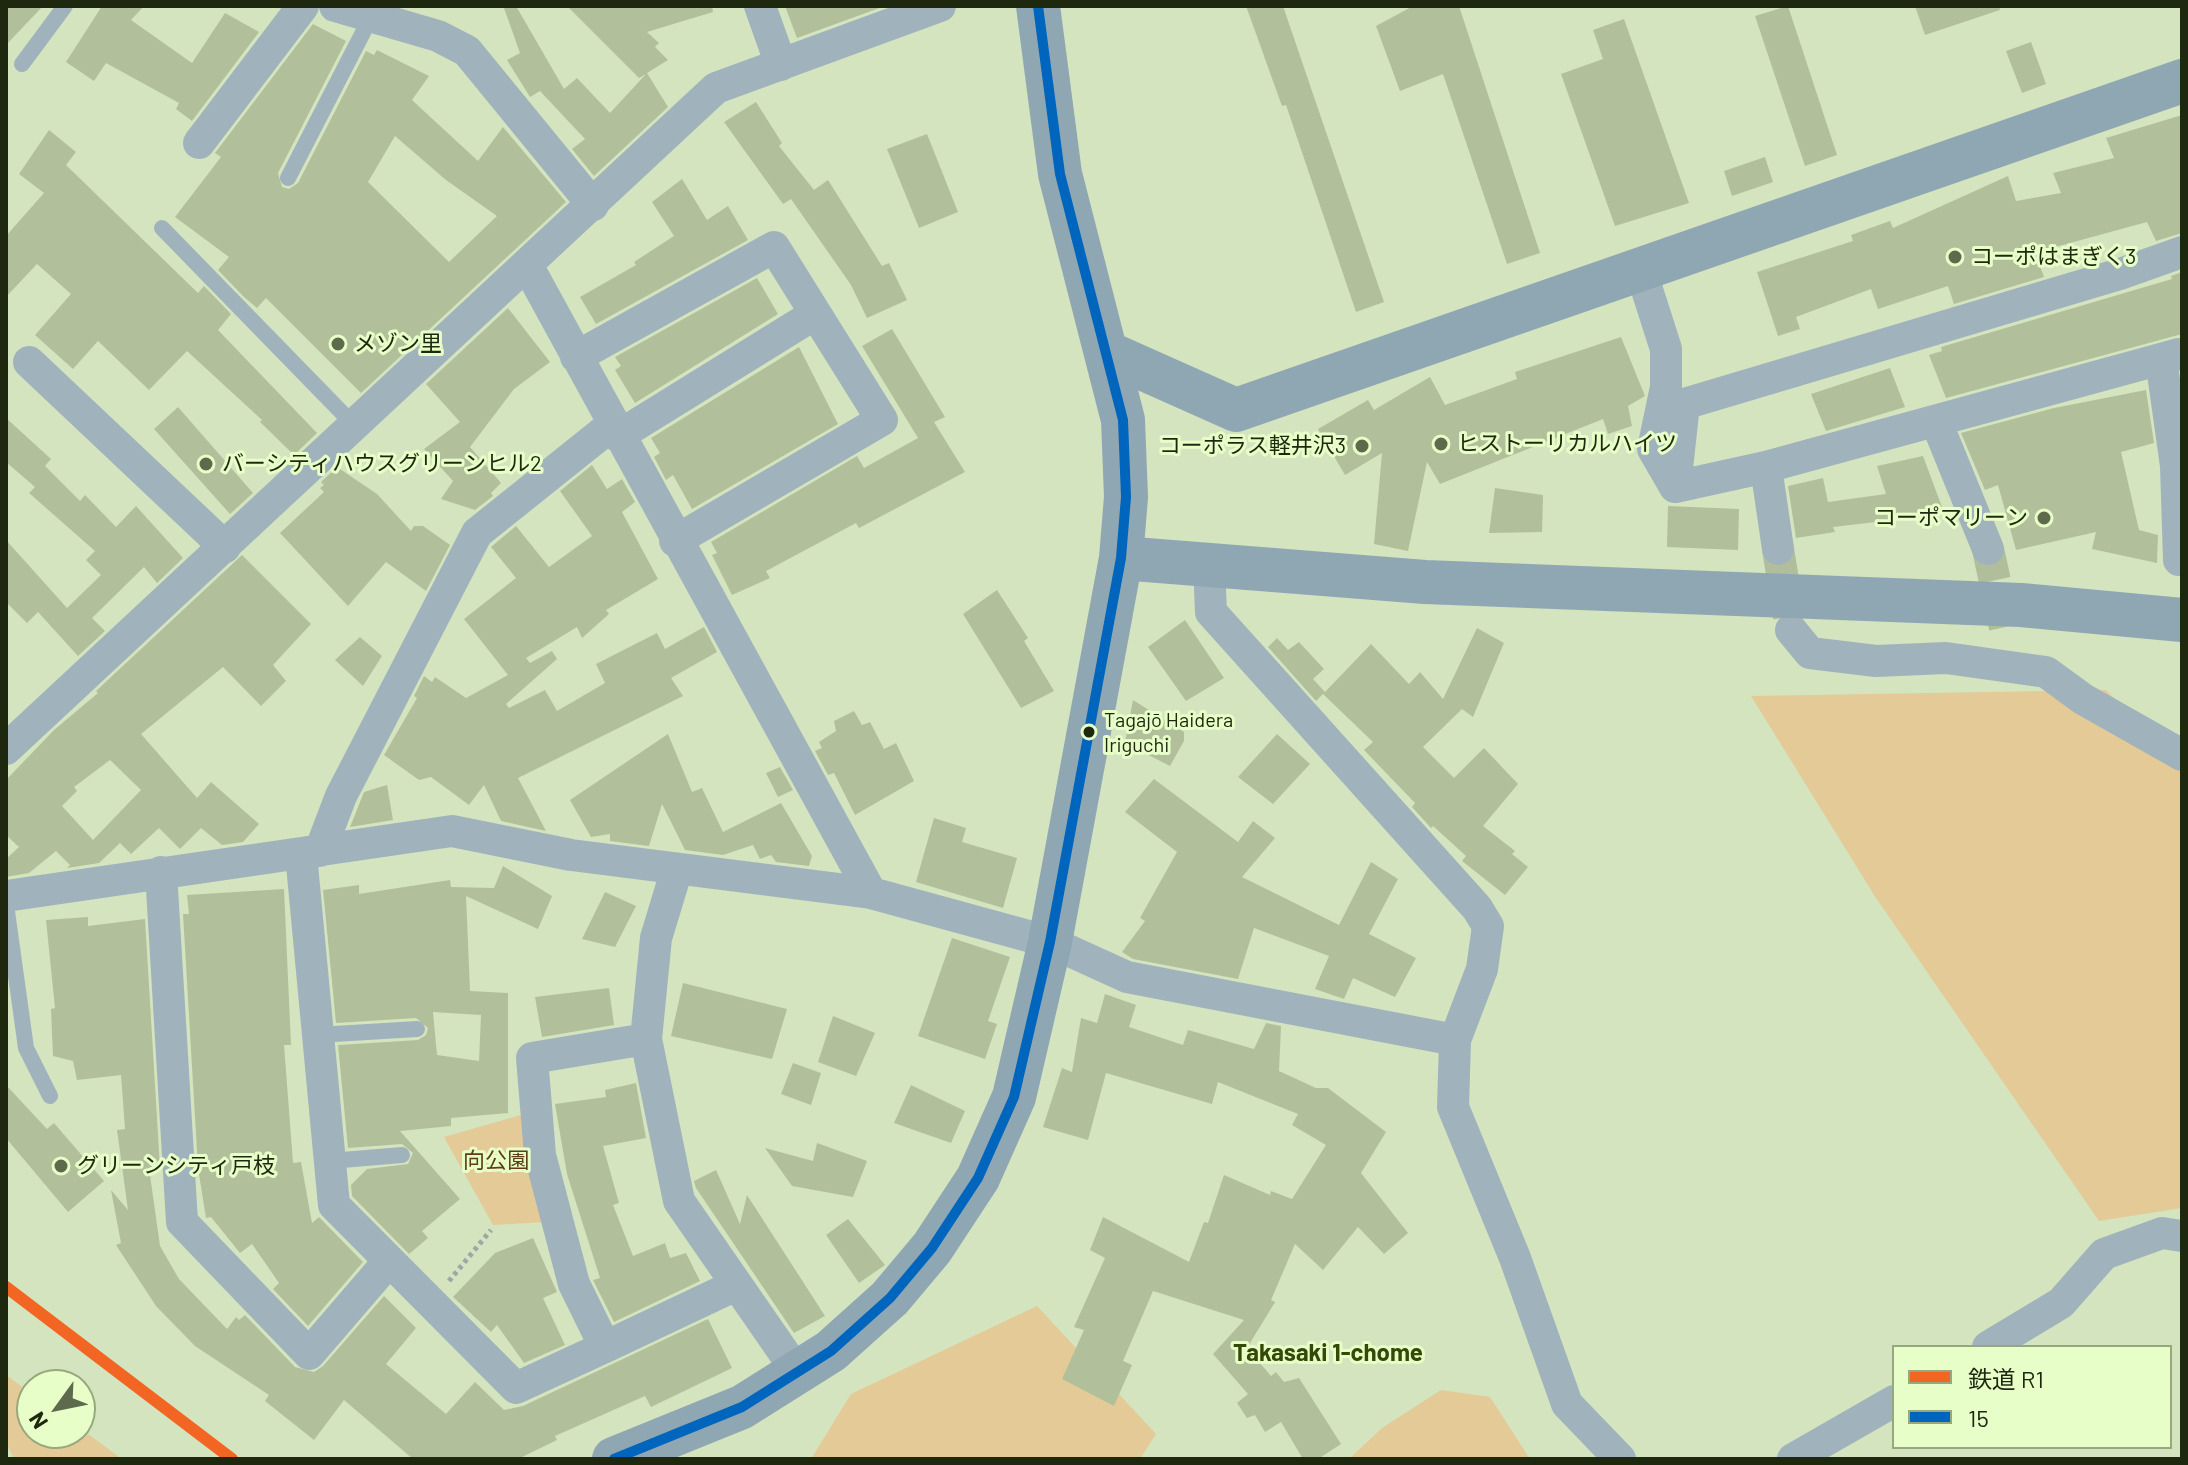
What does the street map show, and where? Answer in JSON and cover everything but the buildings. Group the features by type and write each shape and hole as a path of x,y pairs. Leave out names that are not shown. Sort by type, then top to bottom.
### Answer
{"street":[{"path":"199,143 303,6"},
{"path":"335,6 438,36 467,51 593,205"},
{"path":"760,6 781,65"},
{"path":"6,749 716,88 940,6"},
{"path":"614,1459 742,1407 831,1351 890,1298 932,1248 978,1178 1014,1097 1050,942 1121,558 1126,497 1123,420 1060,174 1038,6"},
{"path":"1108,353 1236,410 2182,81"},
{"path":"576,357 774,247 882,420 675,541"},
{"path":"1675,487 1684,404 2120,274 2182,252"},
{"path":"527,265 675,541 871,893"},
{"path":"1641,271 1666,349 1666,387 1653,449 1675,487"},
{"path":"736,1285 516,1388 431,1304 334,1205 318,1035 311,853 477,533 615,430 815,314"},
{"path":"1675,487 1766,467 2172,356 2179,560"},
{"path":"29,362 225,547"},
{"path":"1936,421 1988,549"},
{"path":"1766,467 1778,549"},
{"path":"1121,558 1425,582 2021,605 2182,620"},
{"path":"1209,566 1211,612 1477,908 1488,926 1482,969 1455,1040 1453,1107 1515,1258 1567,1404 1620,1459"},
{"path":"1791,630 1810,653 1876,661 2010,652 2046,672 2083,699 2182,755"},
{"path":"6,896 452,831 571,855 871,893 1050,942 1127,977 1455,1040"},
{"path":"677,869 656,938 646,1039 679,1201 798,1373"},
{"path":"161,872 182,1222 309,1354 389,1261"},
{"path":"605,1347 574,1284 540,1155 532,1058 646,1039"},
{"path":"1991,1345 2061,1303 2104,1254 2162,1233 2182,1236"},
{"path":"1793,1459 1892,1402"}],"lane":[{"path":"22,64 65,6"},
{"path":"288,178 372,15"},
{"path":"162,228 355,426"},
{"path":"6,904 26,1048 50,1096"},
{"path":"318,1035 417,1029"},
{"path":"330,1161 402,1155"}],"path":[{"path":"431,1304 491,1230"}],"green space":[{"path":"2106,690 2182,767 2182,1208 2099,1221 1876,898 1751,696"},
{"name":"向公園","path":"521,1115 545,1222 493,1225 444,1137"},
{"path":"1037,1306 1156,1434 1140,1459 811,1459 851,1394"},
{"path":"6,1375 16,1382 16,1449 96,1449 96,1440 119,1457 14,1459 6,1443"},
{"path":"1441,1390 1490,1397 1530,1459 1349,1459 1382,1428"}],"tunnel":[{"path":"1778,549 1789,617"},
{"path":"1988,549 2007,637"}],"rail line":[{"name":"R1","path":"6,1287 232,1459"}],"transit line":[{"name":"15","path":"614,1459 742,1407 831,1351 890,1298 932,1248 978,1178 1014,1097 1050,942 1121,558 1126,497 1123,420 1060,174 1038,6"}],"place":[{"name":"コーポはまぎく3","path":"1955,257"},
{"name":"メゾン里","path":"338,344"},
{"name":"ヒストーリカルハイツ","path":"1441,444"},
{"name":"コーポラス軽井沢3","path":"1362,446"},
{"name":"バーシティハウスグリーンヒル2","path":"206,464"},
{"name":"コーポマリーン","path":"2044,518"},
{"name":"Tagajō Haidera Iriguchi","path":"1089,732"},
{"name":"グリーンシティ戸枝","path":"61,1166"}],"district":[{"name":"Takasaki 1-chome","path":"1328,1353"}]}
